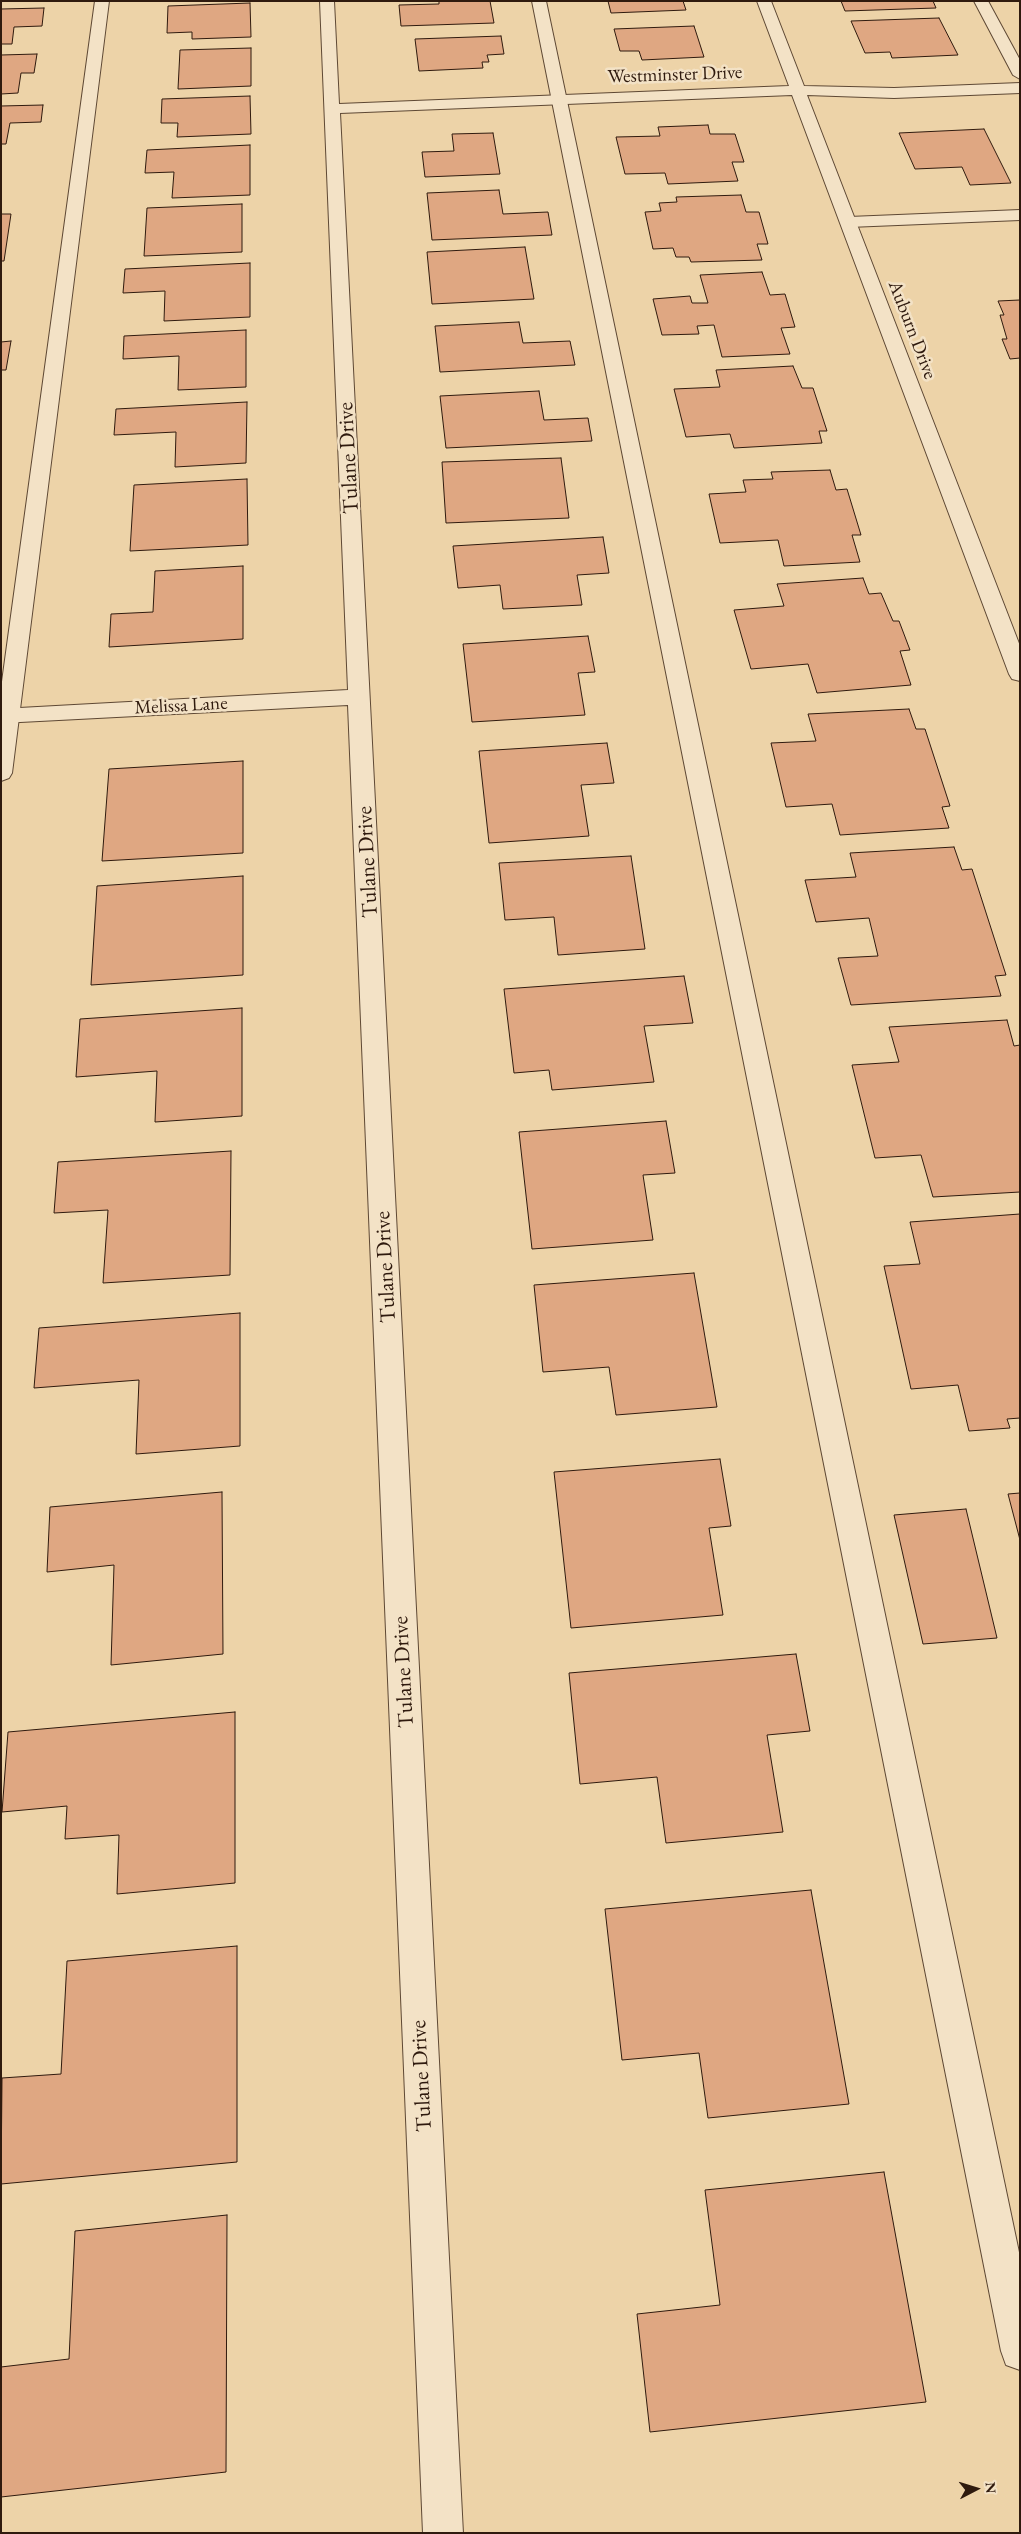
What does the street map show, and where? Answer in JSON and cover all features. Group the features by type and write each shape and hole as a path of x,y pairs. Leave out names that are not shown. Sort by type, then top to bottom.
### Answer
{"street":[{"path":"1,774 5,716 102,1"},
{"name":"Tulane Drive","path":"327,1 443,2533"},
{"path":"539,1 1020,2351"},
{"name":"Auburn Drive","path":"764,1 1020,674"},
{"path":"981,1 1020,75"},
{"name":"Westminster Drive","path":"332,110 799,90 894,93 1020,88"},
{"path":"849,222 1020,215"},
{"name":"Melissa Lane","path":"5,716 360,697"}],"building":[{"path":"439,1 490,1 494,23 401,26 399,5 439,4"},
{"path":"608,1 683,1 686,10 611,13"},
{"path":"841,1 933,1 936,8 845,11"},
{"path":"250,3 251,37 192,39 192,32 167,33 168,6"},
{"path":"44,8 42,26 14,27 12,44 1,44 1,9"},
{"path":"939,18 958,55 892,58 890,52 865,53 851,21"},
{"path":"694,26 704,57 642,60 639,51 620,51 614,29"},
{"path":"501,36 504,54 487,55 489,62 482,62 483,68 419,71 415,39"},
{"path":"251,48 251,86 178,89 180,50"},
{"path":"37,54 34,73 21,73 18,93 1,94 1,55"},
{"path":"250,96 251,134 177,137 178,123 161,123 162,99"},
{"path":"43,105 41,122 10,123 6,144 1,144 1,106"},
{"path":"708,125 710,134 735,134 744,162 732,162 738,181 668,184 665,173 625,174 616,137 660,136 658,127"},
{"path":"984,129 1011,183 970,185 962,167 915,169 899,133"},
{"path":"493,133 500,174 425,177 422,152 454,151 452,134"},
{"path":"250,145 250,195 172,198 174,172 145,173 147,150"},
{"path":"499,190 503,214 548,212 552,235 432,240 427,193"},
{"path":"741,195 746,212 759,212 768,244 757,244 762,260 691,262 689,257 676,257 673,248 653,249 645,212 661,211 659,203 677,202 676,197"},
{"path":"242,204 242,252 144,256 147,208"},
{"path":"1,214 11,214 4,261 1,261"},
{"path":"525,247 534,299 432,304 427,252"},
{"path":"250,263 250,317 164,321 165,291 123,293 125,269"},
{"path":"762,272 770,295 785,294 795,327 781,328 790,354 722,357 714,325 697,326 699,334 662,335 653,299 690,296 692,303 708,303 700,275"},
{"path":"1020,300 1020,358 1010,359 1002,339 1007,339 1000,315 1004,315 998,301"},
{"path":"519,322 523,343 570,341 575,365 440,372 435,326"},
{"path":"246,330 246,387 178,390 179,356 123,359 124,336"},
{"path":"11,341 6,370 1,370 1,342"},
{"path":"793,366 802,388 813,388 827,431 819,431 822,443 734,448 730,434 686,437 674,389 720,387 716,370"},
{"path":"539,391 544,420 588,418 592,441 446,448 440,396"},
{"path":"247,402 246,463 175,467 176,432 114,435 116,409"},
{"path":"561,458 569,518 446,523 442,462"},
{"path":"830,470 836,490 847,489 861,535 852,535 860,562 784,566 778,540 720,543 709,494 746,492 743,480 773,479 771,472"},
{"path":"247,479 248,545 130,551 134,485"},
{"path":"603,537 609,573 577,575 582,605 503,609 500,585 458,588 453,546"},
{"path":"243,566 243,639 109,647 111,614 153,612 155,571"},
{"path":"863,578 869,594 881,593 893,621 899,621 910,650 900,651 911,685 817,693 808,664 751,669 734,610 784,606 777,584"},
{"path":"588,636 595,672 578,673 585,715 472,722 463,644"},
{"path":"909,709 916,729 925,729 950,806 942,807 949,828 840,835 832,804 786,807 771,743 816,741 808,714"},
{"path":"607,743 614,783 581,785 589,836 489,843 479,751"},
{"path":"243,761 243,853 102,861 109,769"},
{"path":"954,847 962,870 972,869 1006,975 995,976 1001,996 851,1005 838,958 878,956 869,918 816,922 805,880 856,877 850,853"},
{"path":"631,856 645,949 558,955 554,917 505,920 499,863"},
{"path":"243,876 243,975 91,985 97,886"},
{"path":"684,976 693,1023 644,1026 654,1082 552,1090 549,1070 514,1073 504,989"},
{"path":"242,1008 242,1116 155,1122 157,1071 76,1077 80,1019"},
{"path":"1007,1020 1014,1046 1020,1045 1020,1192 933,1197 921,1155 875,1158 852,1065 899,1062 889,1027"},
{"path":"666,1121 675,1173 643,1175 653,1240 532,1249 519,1132"},
{"path":"231,1151 230,1275 103,1283 108,1210 54,1213 58,1162"},
{"path":"1020,1214 1020,1418 1007,1419 1010,1428 969,1431 958,1385 911,1389 884,1266 920,1264 910,1222"},
{"path":"694,1273 717,1407 616,1415 609,1367 543,1372 534,1285"},
{"path":"240,1313 240,1446 136,1454 139,1380 34,1388 39,1328"},
{"path":"720,1459 731,1526 709,1528 723,1615 571,1628 554,1472"},
{"path":"222,1492 223,1654 111,1665 114,1565 47,1572 50,1507"},
{"path":"1020,1493 1020,1540 1008,1494"},
{"path":"966,1509 997,1638 923,1644 894,1515"},
{"path":"796,1654 810,1731 767,1735 783,1832 666,1843 657,1777 580,1784 569,1673"},
{"path":"235,1712 235,1883 117,1894 119,1835 65,1839 67,1806 2,1812 8,1732"},
{"path":"811,1890 849,2104 708,2118 699,2053 622,2060 605,1909"},
{"path":"237,1946 237,2162 1,2184 2,2078 61,2074 67,1961"},
{"path":"884,2172 926,2402 650,2432 637,2314 720,2305 705,2190"},
{"path":"227,2215 226,2472 1,2497 1,2367 69,2359 75,2231"}]}
